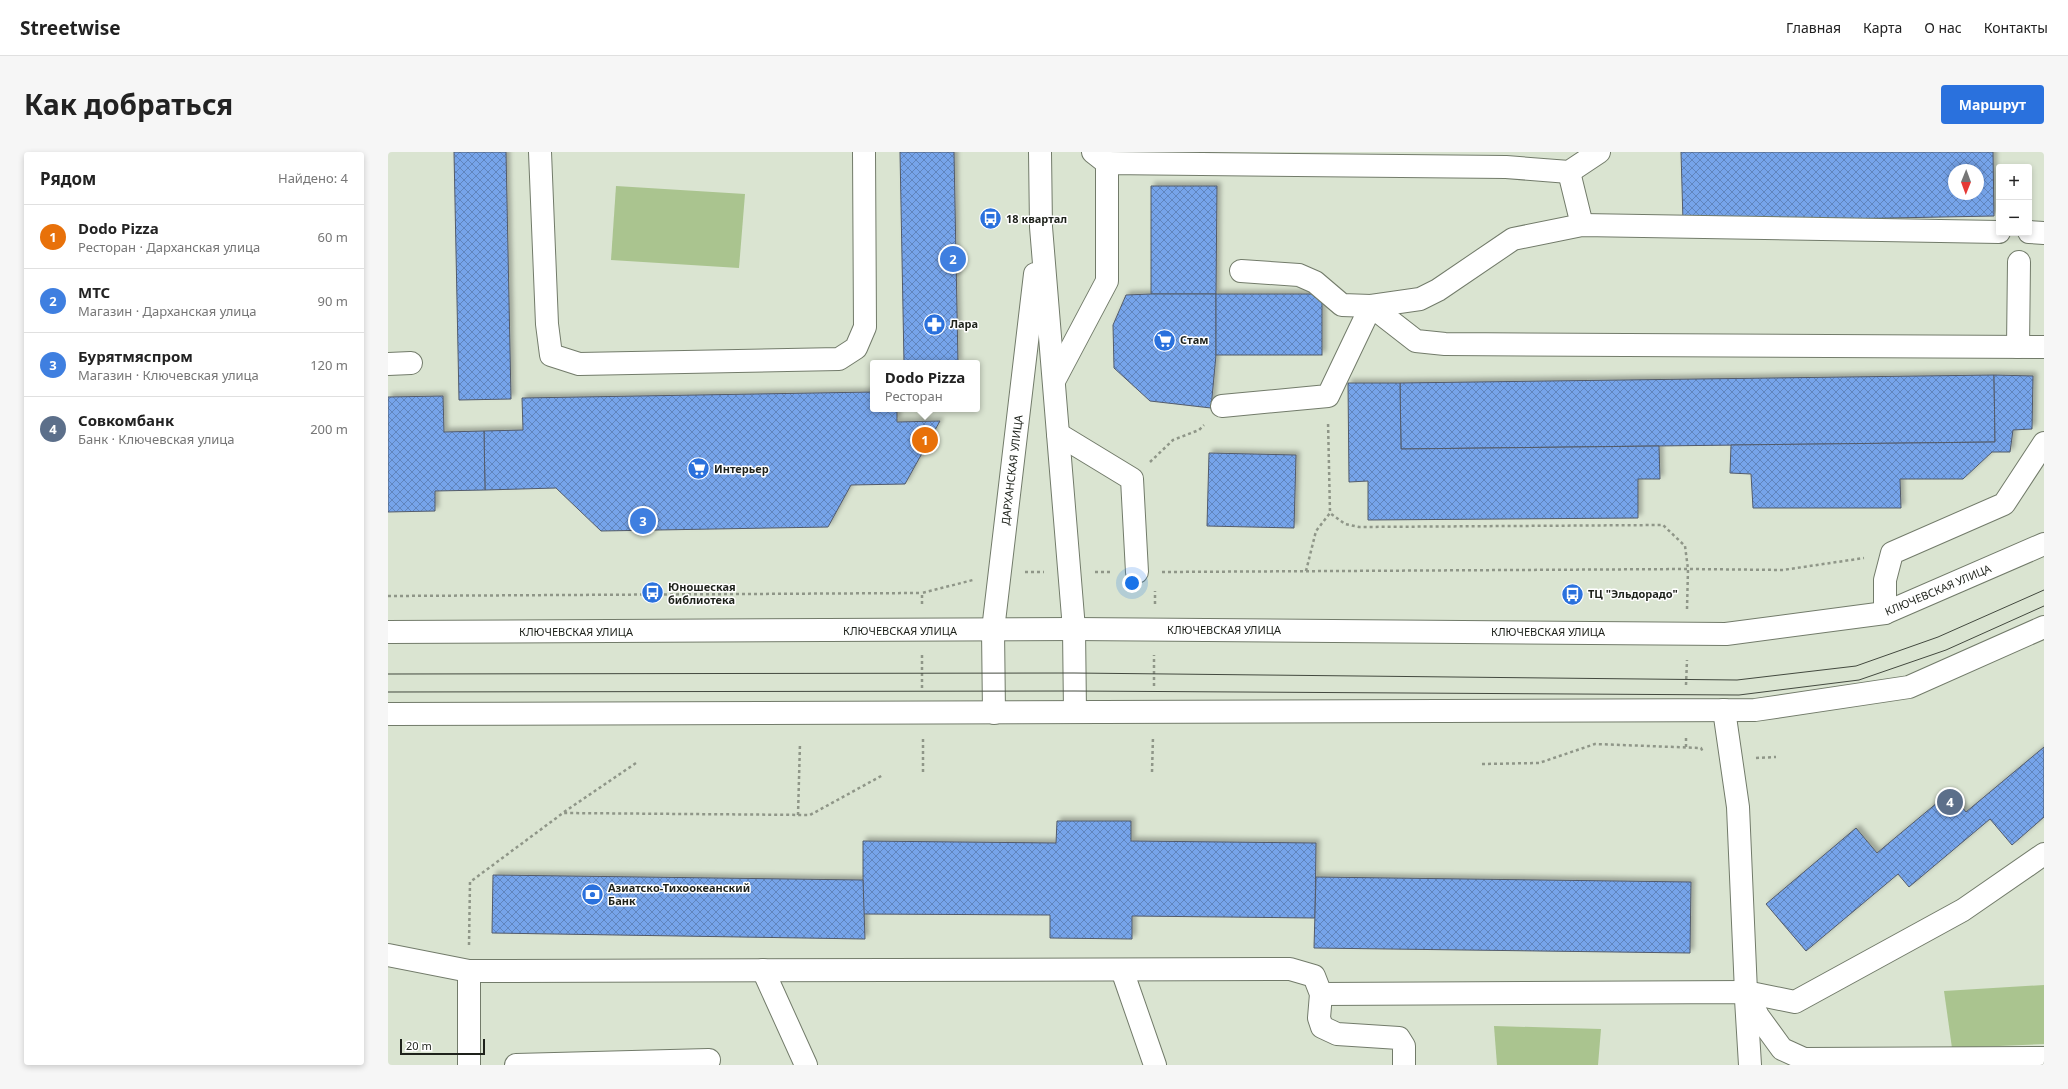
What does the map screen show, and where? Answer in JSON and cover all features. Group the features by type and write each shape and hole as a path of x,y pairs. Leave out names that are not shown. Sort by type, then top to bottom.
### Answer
{"main road":[{"path":"540,152 546,324 551,355 580,364 839,359 856,348 865,327 864,152"},
{"name":"ДАРХАНСКАЯ УЛИЦА","path":"1040,152 1041,227 1074,629 1075,712"},
{"path":"1054,381 1107,281 1100,158 1506,167 1569,172 1600,152"},
{"path":"1569,172 1582,225"},
{"path":"1241,271 1299,275 1315,282 1342,305 1371,306 1420,299 1438,290 1513,239 1582,225 1996,232"},
{"name":"ДАРХАНСКАЯ УЛИЦА","path":"994,713 993,630 1041,227"},
{"path":"2032,232 2044,233"},
{"path":"2018,347 2019,262"},
{"path":"1371,306 1416,341 1445,344 2044,347"},
{"path":"1222,406 1328,396 1371,306"},
{"path":"388,364 411,363"},
{"path":"1058,434 1132,479 1146,572"},
{"path":"1885,613 1885,580 1892,553 2004,504 2044,443"},
{"name":"КЛЮЧЕВСКАЯ УЛИЦА","path":"388,632 1074,629 1726,634 1885,613 2044,544"},
{"path":"388,714 1755,710 1909,687 2044,627"},
{"path":"1724,710 1738,808 1750,1065"},
{"path":"1321,994 1746,992 1795,1002 1963,910 2044,854"},
{"path":"388,955 469,971 1290,969 1314,976 1321,994 1319,1018 1322,1027 1337,1034 1399,1038 1404,1046 1404,1065"},
{"path":"763,970 806,1065"},
{"path":"1122,970 1155,1065"},
{"path":"469,971 469,1065"},
{"path":"1746,992 1758,1016 1782,1049 1804,1059 2044,1058"},
{"path":"516,1065 709,1060"}],"path":[{"path":"1306,571 1316,531 1330,513 1328,396"},
{"path":"1132,479 1174,440 1199,430 1222,406"},
{"path":"1152,772 1155,630 1146,572 1688,569 1685,546 1663,525 1359,527 1345,524 1330,513"},
{"path":"388,596 922,593"},
{"path":"798,815 800,743"},
{"path":"1482,764 1539,763 1595,744 1701,748 1706,760 1776,757"},
{"path":"469,971 470,882 563,813 636,763"},
{"path":"563,813 810,815 883,775"}],"green space":[{"path":"616,186 745,194 739,268 611,260"},
{"path":"2044,985 2044,1044 1952,1048 1944,991"},
{"path":"1494,1026 1601,1029 1598,1065 1497,1065"}],"building":[{"path":"454,152 506,152 511,399 459,400"},
{"path":"900,152 954,152 958,360 904,360"},
{"path":"1681,152 1993,152 1994,216 1683,222"},
{"path":"1151,186 1217,186 1216,294 1151,294"},
{"name":"Стам","path":"1216,294 1216,355 1211,408 1150,401 1114,368 1113,325 1126,295"},
{"path":"1216,294 1322,294 1322,355 1216,355"},
{"path":"1994,375 1995,442 1401,449 1400,383"},
{"path":"1994,375 2033,376 2032,429 2013,430 2010,452 1992,452 1963,479 1900,479 1901,508 1753,508 1751,474 1730,473 1731,445 1995,442"},
{"path":"1348,383 1400,383 1401,449 1659,446 1660,479 1638,479 1638,518 1368,520 1368,481 1349,482"},
{"path":"870,392 870,412 897,412 897,422 940,421 905,484 851,485 828,527 601,531 556,488 485,490 484,431 523,430 522,398"},
{"path":"443,396 444,432 484,431 485,490 435,491 435,511 388,512 388,397"},
{"path":"1209,453 1296,455 1294,528 1207,526"},
{"path":"2044,747 2044,817 2012,845 1990,819 1909,887 1898,874 1806,951 1766,904 1856,828 1877,853 1950,792 1966,812"},
{"path":"1057,821 1131,821 1131,841 1316,843 1315,918 1132,916 1132,939 1050,938 1050,915 863,914 863,841 1056,843"},
{"path":"493,875 863,880 865,939 492,933"},
{"path":"1316,877 1691,882 1690,953 1314,948"}],"tram line":[{"path":"388,674 1074,673 1737,680 1856,666 1938,637 2044,590"},
{"path":"388,692 1074,691 1739,695 1859,680 1946,650 2044,606"}],"place":[{"name":"18 квартал","path":"990,219"},
{"name":"МТС","path":"953,259"},
{"name":"Лара","path":"935,324"},
{"name":"Стам","path":"1165,340"},
{"name":"Dodo Pizza","path":"925,440"},
{"name":"Интерьер","path":"698,469"},
{"name":"Бурятмяспром","path":"643,521"},
{"name":"Юношеская библиотека","path":"652,593"},
{"name":"ТЦ \"Эльдорадо\"","path":"1572,594"},
{"name":"Совкомбанк","path":"1950,802"},
{"name":"Азиатско-Тихоокеанский Банк","path":"592,894"}]}
